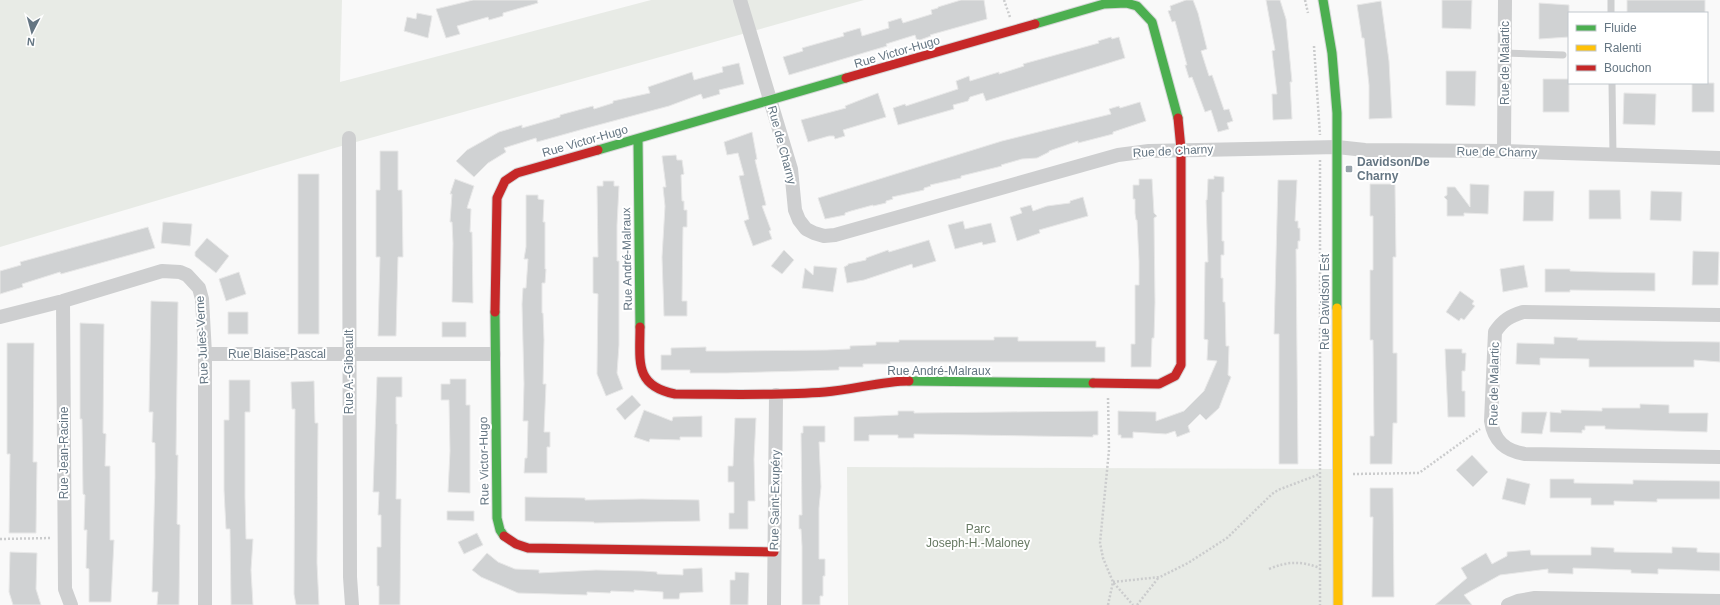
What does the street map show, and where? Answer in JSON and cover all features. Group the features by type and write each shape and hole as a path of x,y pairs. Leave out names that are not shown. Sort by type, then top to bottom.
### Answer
{"street":[{"name":"Rue de Charny","path":"740,0 791,169 796,210 799,220 806,228 814,233 824,236 851,231 1118,155 1149,150 1337,147 1365,150 1504,151 1720,158"},
{"name":"Rue Davidson Est","path":"1322,0 1328,25 1335,84 1337,147 1338,605"},
{"name":"Rue de Malartic","path":"1504,151 1505,0"},
{"name":"Rue Victor-Hugo","path":"774,552 528,548 510,543 500,532 497,518 494,354 496,204 500,186 503,181 517,173 1104,4 1117,2 1138,5 1152,22 1179,122 1181,149"},
{"name":"Rue A.-Gibeault","path":"349,138 350,577 352,605"},
{"name":"Rue André-Malraux","path":"638,139 640,363 644,378 656,388 675,394 776,395 826,392 897,381 1159,384 1175,377 1180,370 1181,149"},
{"name":"Rue Jules-Verne","path":"0,317 63,301 162,270 180,272 187,275 196,285 202,299 205,354 205,605"},
{"name":"Rue Jean-Racine","path":"63,301 65,589 70,605"},
{"name":"Rue de Malartic","path":"1720,315 1523,312 1510,316 1501,323 1495,332 1492,420 1492,430 1496,439 1504,447 1513,452 1533,454 1720,457"},
{"name":"Rue Blaise-Pascal","path":"205,354 494,354"},
{"name":"Rue Saint-Exupéry","path":"774,605 776,395"},
{"path":"1508,605 1518,600 1535,598 1720,601"}],"lane":[{"path":"1611,0 1611,12"},
{"path":"1505,54 1564,55"},
{"path":"1612,84 1613,155"}],"path":[{"path":"1306,0 1309,20"},
{"path":"1313,40 1320,147 1320,605"},
{"path":"1108,384 1109,450 1100,543 1102,558 1113,582 1132,605"},
{"path":"1137,605 1146,592 1160,577 1188,563 1227,538 1263,502 1278,490 1320,474 1419,473 1492,420"},
{"path":"0,539 64,538"},
{"path":"1269,569 1283,563 1295,562 1320,568"},
{"path":"1113,582 1160,577"},
{"path":"1108,605 1113,582"}],"green space":[{"path":"0,0 342,0 340,82 651,0 864,0 338,147 0,247"},
{"name":"Parc Joseph-H.-Maloney","path":"847,467 1338,469 1338,605 848,605"}],"building":[{"path":"473,0 537,0 538,3 503,13 503,16 489,20 488,17 457,26 460,34 446,38 436,9"},
{"path":"961,0 984,0 987,19 930,35 931,36 917,41 915,35 886,44 887,46 789,75 783,57 803,51 802,48 844,36 843,33 860,28 862,36 889,28 888,22 901,18 903,23 932,14 931,10"},
{"path":"1186,0 1193,0 1198,13 1207,49 1201,51 1209,76 1212,75 1224,110 1229,109 1233,121 1227,123 1229,129 1218,132 1211,110 1205,112 1192,77 1189,78 1175,21 1172,22 1168,11 1171,10 1170,6"},
{"path":"1266,0 1280,0 1286,19 1292,82 1290,82 1292,119 1273,120 1272,94 1277,94 1272,51 1275,50"},
{"path":"1442,0 1472,0 1471,29 1442,28"},
{"path":"1627,0 1705,0 1705,12 1627,12"},
{"path":"1381,1 1389,61 1392,118 1369,119 1369,85 1364,38 1362,38 1357,5"},
{"path":"1539,3 1569,5 1568,37 1539,39"},
{"path":"417,13 432,16 428,38 404,31 407,17 416,19"},
{"path":"1111,37 1112,39 1119,37 1125,58 986,101 983,93 970,97 968,101 953,105 954,109 898,125 893,108 905,104 906,106 958,89 956,81 969,76 970,81 999,72 999,74 1024,66 1023,64 1099,43 1098,41"},
{"path":"739,63 744,84 719,90 720,94 703,99 701,94 669,106 537,142 536,138 504,148 506,152 488,163 474,177 456,161 467,150 499,132 522,125 522,128 560,117 560,115 593,106 594,109 613,103 613,101 650,93 648,87 692,72 694,80 723,72 722,67"},
{"path":"1446,71 1476,71 1475,106 1446,105"},
{"path":"1543,79 1568,79 1569,112 1543,112"},
{"path":"1714,83 1714,112 1692,112 1692,84"},
{"path":"878,93 886,117 843,130 845,136 835,139 834,136 829,136 808,142 801,120 846,108 845,106"},
{"path":"1624,93 1656,94 1655,125 1623,124"},
{"path":"1140,102 1146,121 1113,132 1113,134 1078,143 1078,141 1049,151 1037,158 1022,159 1001,165 1002,166 961,176 961,178 930,185 931,186 924,188 924,190 892,197 893,199 886,201 886,203 873,205 845,213 845,215 825,219 818,198 1002,141 1111,114 1109,109 1119,106 1120,108"},
{"path":"752,132 757,159 755,160 766,205 762,206 771,230 769,231 772,239 753,246 744,221 749,219 739,176 744,175 738,153 727,155 724,142"},
{"path":"380,151 398,151 398,190 402,190 403,257 398,257 396,336 378,336 380,257 376,257 376,190 380,190"},
{"path":"676,155 677,160 682,160 684,174 681,175 682,201 684,201 684,210 687,210 687,227 683,227 682,301 687,301 687,316 664,316 662,257 665,206 663,187 666,187 662,156"},
{"path":"298,174 319,174 319,334 298,334"},
{"path":"1214,176 1224,177 1224,192 1222,192 1222,241 1224,241 1224,255 1221,255 1221,278 1223,278 1223,302 1225,302 1226,346 1229,346 1228,375 1231,377 1219,408 1206,420 1200,414 1188,426 1190,432 1177,437 1175,431 1166,434 1133,432 1133,438 1121,438 1121,435 1118,435 1118,411 1156,412 1156,421 1184,411 1204,391 1217,361 1207,360 1208,340 1204,339 1205,262 1208,262 1206,200 1208,179 1214,179"},
{"path":"455,179 474,186 467,208 471,209 470,232 472,232 473,303 452,302 453,243 452,222 450,222 452,194 450,194"},
{"path":"1139,179 1152,179 1154,213 1157,216 1154,218 1155,302 1154,338 1152,338 1151,367 1131,367 1131,344 1135,344 1135,285 1139,285 1137,220 1135,213 1135,199 1133,199 1133,185 1139,185"},
{"path":"1278,180 1297,180 1295,221 1298,221 1298,228 1300,228 1300,241 1298,241 1298,249 1296,249 1298,464 1279,464 1279,334 1274,334"},
{"path":"603,181 614,181 614,186 619,186 617,261 619,261 619,345 617,373 623,389 606,396 597,374 598,294 593,293 593,257 598,257 597,186 603,186"},
{"path":"1370,184 1395,184 1396,257 1393,257 1393,353 1397,353 1397,423 1393,423 1392,464 1370,464 1370,436 1374,436 1373,340 1370,340 1370,270 1373,270 1373,216 1370,216"},
{"path":"1470,184 1489,185 1488,214 1464,213 1464,216 1447,216 1447,200 1444,197 1447,195 1447,187 1455,187 1470,207"},
{"path":"1589,190 1620,190 1621,219 1589,219"},
{"path":"1524,191 1554,191 1553,221 1523,221"},
{"path":"1651,191 1682,192 1681,221 1650,220"},
{"path":"526,195 538,195 538,199 544,200 543,222 545,222 546,269 545,283 542,283 542,313 544,340 543,384 546,384 544,432 550,432 550,447 547,447 547,473 524,473 525,458 527,458 528,421 523,421 524,384 522,304 523,288 526,288 528,259 524,259 526,247"},
{"path":"1083,197 1088,216 1039,230 1040,233 1017,241 1010,217 1022,213 1020,208 1031,205 1033,211 1047,206 1070,203 1070,201"},
{"path":"963,221 965,229 991,223 996,242 983,245 982,242 955,249 948,225"},
{"path":"163,222 192,224 190,246 161,243"},
{"path":"148,227 155,248 61,274 60,272 22,284 23,287 0,294 0,271 21,265 20,262"},
{"path":"207,238 229,256 216,273 195,256 195,252"},
{"path":"929,240 936,261 913,268 912,264 864,280 847,283 844,267 848,264 866,260 866,258 888,250 889,252"},
{"path":"784,250 794,260 782,274 771,266"},
{"path":"1693,251 1719,252 1718,285 1692,285"},
{"path":"1524,265 1528,287 1503,292 1500,269"},
{"path":"814,266 837,268 833,292 802,288 805,268 813,275"},
{"path":"1545,269 1655,273 1655,291 1570,290 1570,292 1545,292"},
{"path":"239,272 246,294 226,301 219,279"},
{"path":"1460,291 1474,301 1472,304 1475,306 1464,320 1461,318 1459,321 1446,312"},
{"path":"151,301 178,302 176,455 178,455 177,524 180,525 179,605 157,605 158,592 152,592 155,443 152,442 153,412 149,412"},
{"path":"228,312 248,312 248,334 228,334"},
{"path":"442,322 466,322 466,337 442,337"},
{"path":"80,323 104,324 103,433 106,434 105,466 110,466 110,540 114,540 111,602 89,602 89,569 86,568 87,530 84,530 85,495 83,494 82,419 80,419"},
{"path":"994,337 1018,337 1018,341 1096,341 1096,347 1105,347 1105,362 890,362 890,364 863,364 863,367 839,367 839,370 727,373 690,373 690,370 661,370 661,355 671,355 671,348 706,347 706,351 827,350 850,349 850,346 876,345 876,342 899,342 899,340 994,340"},
{"path":"1554,337 1578,338 1577,340 1720,342 1720,362 1694,360 1694,367 1589,367 1589,359 1540,358 1540,365 1516,364 1517,343 1554,344"},
{"path":"7,343 34,343 33,462 37,462 36,533 9,533 10,454 7,454"},
{"path":"1445,349 1462,349 1462,353 1466,353 1465,371 1462,371 1462,391 1465,391 1465,417 1448,417"},
{"path":"377,377 402,377 402,397 396,397 396,499 401,499 400,605 379,605 379,586 377,586 377,547 381,547 381,515 378,515 379,492 373,492"},
{"path":"450,379 466,379 466,405 470,405 470,493 448,492 450,451 449,400 441,400 441,384 450,384"},
{"path":"229,380 250,380 250,412 245,412 245,497 246,539 253,539 251,570 253,605 231,605 230,529 226,529 224,490 224,420 229,420"},
{"path":"314,381 315,423 318,423 317,563 319,605 296,605 294,594 295,409 292,409 291,382"},
{"path":"632,395 641,405 625,420 616,409"},
{"path":"1640,404 1669,405 1669,413 1708,413 1707,432 1605,429 1605,426 1585,426 1585,430 1582,430 1582,433 1550,432 1550,412 1561,413 1561,410 1602,411 1602,408 1640,408"},
{"path":"644,410 672,421 673,417 702,416 702,437 680,437 680,440 650,439 649,442 634,437"},
{"path":"898,411 914,411 914,413 1098,411 1098,435 1093,435 1093,437 914,434 914,438 898,438 898,435 869,435 869,441 854,441 854,417 898,415"},
{"path":"1522,412 1547,412 1542,434 1521,433"},
{"path":"735,418 756,418 754,459 755,501 748,501 748,529 729,529 729,513 734,513 734,482 728,482 728,466 733,466"},
{"path":"803,426 825,426 825,442 819,442 821,487 819,508 819,559 825,559 823,596 820,596 820,605 802,605 802,546 801,529 799,529 799,515 802,515 801,433 803,433"},
{"path":"1472,455 1488,472 1473,487 1456,470"},
{"path":"1507,478 1530,484 1525,505 1502,499"},
{"path":"1550,479 1574,479 1574,483 1633,484 1633,480 1720,481 1720,499 1657,499 1657,502 1614,501 1614,505 1591,505 1591,498 1550,498"},
{"path":"1370,488 1393,488 1394,597 1372,597 1373,517 1370,517"},
{"path":"525,497 585,498 585,500 699,500 700,521 594,523 525,521"},
{"path":"447,511 474,511 474,521 447,520"},
{"path":"477,533 483,545 464,554 458,542"},
{"path":"1591,547 1614,548 1614,552 1672,553 1672,547 1697,548 1697,552 1720,553 1720,571 1658,569 1658,574 1631,573 1631,570 1573,568 1573,574 1548,573 1548,569 1500,575 1464,595 1472,605 1435,605 1467,578 1461,568 1486,553 1492,564 1507,556 1507,552 1530,550 1531,555 1591,555"},
{"path":"10,552 37,553 36,589 41,605 13,605 9,592"},
{"path":"487,553 498,562 515,569 539,570 539,573 596,570 643,571 657,572 657,574 683,575 683,569 702,568 703,592 680,593 679,599 663,599 663,592 634,590 634,592 587,592 587,595 518,593 481,577 472,570"},
{"path":"735,572 749,573 748,605 730,605 730,580 735,580"}],"traffic: fast":[{"path":"1323,0 1332,53 1337,113 1337,308"},
{"path":"1035,24 1104,4 1126,3 1137,6 1152,22 1178,118"},
{"path":"598,150 846,78"},
{"path":"638,139 640,327"},
{"path":"495,312 497,518 500,530 504,536"},
{"path":"909,381 1093,383"}],"traffic: slow":[{"path":"1337,308 1338,605"}],"traffic: jam":[{"path":"846,78 1035,24"},
{"path":"1093,383 1159,384 1175,376 1181,365 1181,149 1178,118"},
{"path":"495,312 497,198 505,181 517,173 598,150"},
{"path":"640,327 640,361 646,378 652,385 675,394 788,394 836,391 888,382 909,381"},
{"path":"504,536 516,544 528,548 774,552"}],"place":[{"name":"Davidson/De Charny","path":"1349,169"}]}
